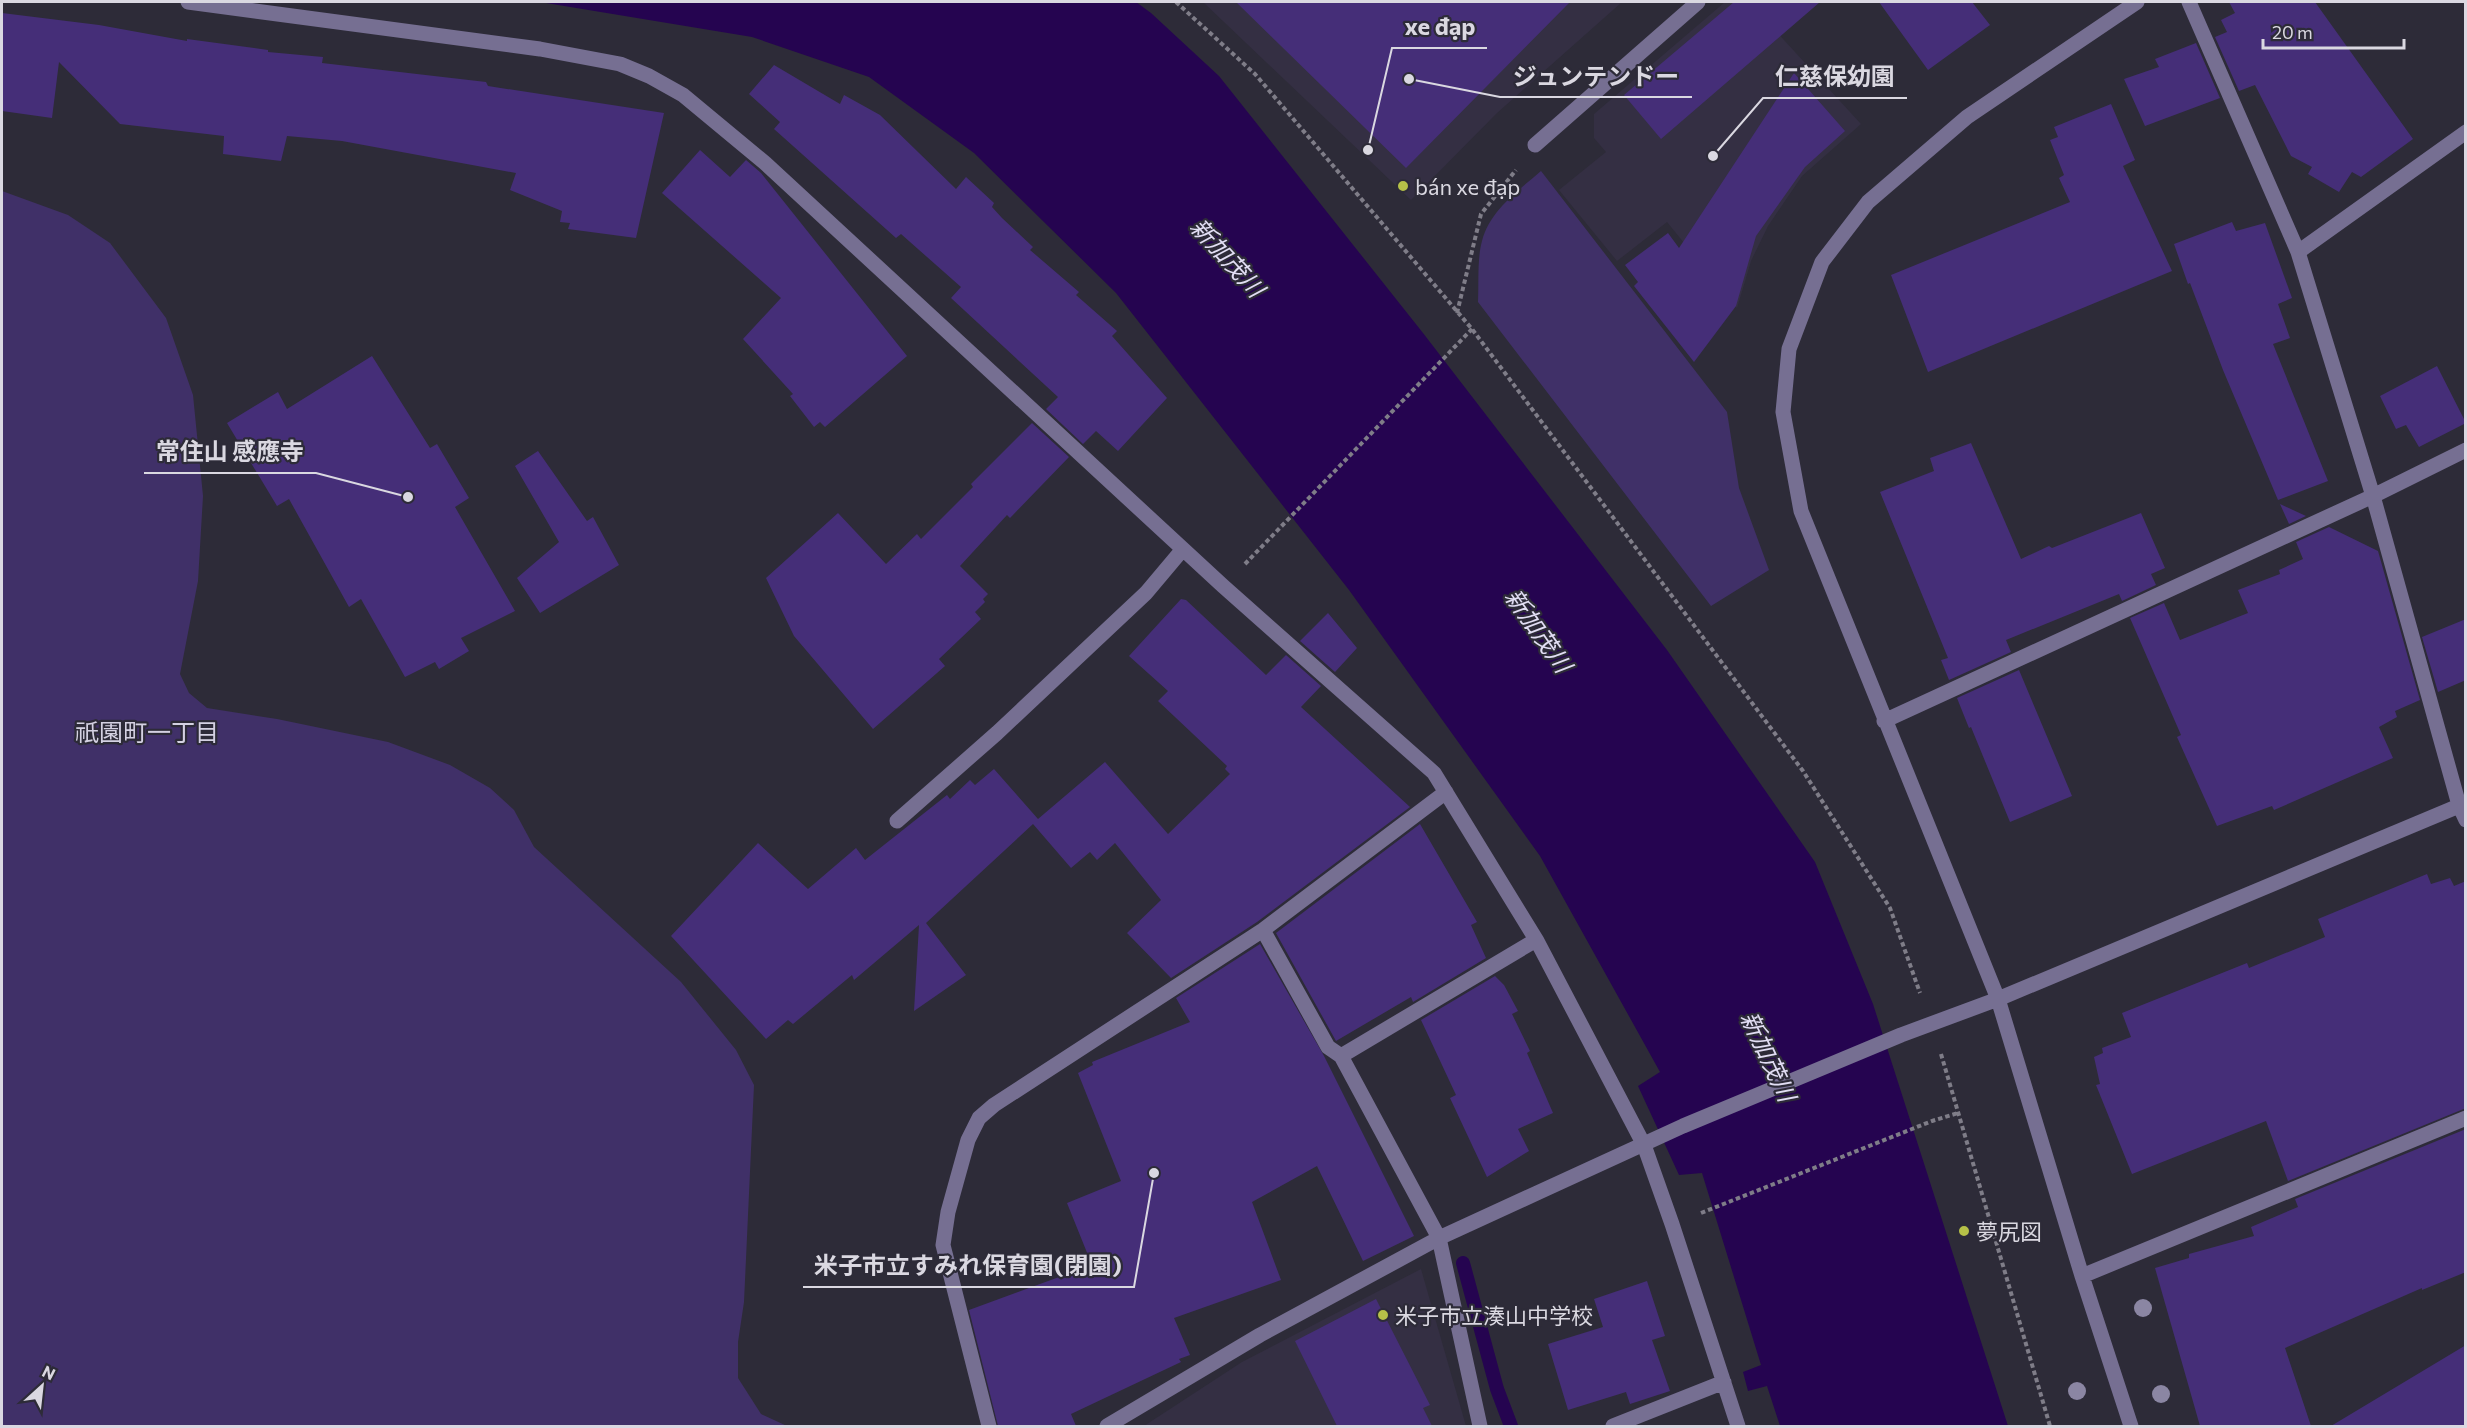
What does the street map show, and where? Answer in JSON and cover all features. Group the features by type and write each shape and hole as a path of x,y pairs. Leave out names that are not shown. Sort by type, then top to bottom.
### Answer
{"street":[{"path":"188,2 540,49 620,64 649,76 683,95 765,163 1183,549 1434,773 1536,940 1644,1145 1738,1426"},
{"path":"1535,145 1698,2"},
{"path":"2131,1426 2082,1276 1998,999 1801,511 1782,412 1789,349 1822,262 1868,202 1967,117 2137,2"},
{"path":"2190,2 2298,252 2373,496 2466,820"},
{"path":"2298,252 2466,132"},
{"path":"1884,721 2373,496 2466,450"},
{"path":"897,821 997,733 1146,593 1183,549"},
{"path":"989,1426 943,1245 948,1212 968,1140 980,1118 994,1105 1263,930 1446,792"},
{"path":"1107,1426 1260,1335 1439,1238 1683,1126 1901,1035 1998,999 2462,804"},
{"path":"1263,930 1328,1047 1341,1056 1439,1238 1480,1426"},
{"path":"1341,1056 1536,940"},
{"path":"2082,1276 2466,1118"},
{"path":"1613,1426 1724,1382"}],"path":[{"path":"1176,2 1255,74 1472,329 1803,771 1890,908 1931,1024 2050,1426"},
{"path":"1457,314 1481,214 1535,145"},
{"path":"1245,564 1472,329"},
{"path":"1702,1213 1932,1121 1958,1113"}],"shaded area":[{"path":"1203,2 1622,2 1497,113 1411,200"},
{"path":"1725,2 1749,2 1861,124 1802,176 1768,226 1751,261 1737,308 1667,222 1617,261 1559,190 1606,152 1594,138 1594,114"},
{"path":"1541,171 1727,412 1739,488 1769,570 1711,606 1478,302 1479,255 1486,230 1506,202"},
{"path":"2,191 68,215 110,243 166,318 193,395 203,496 198,581 180,674 189,693 207,708 277,719 388,742 450,765 490,788 514,810 534,847 681,982 736,1050 754,1085 744,1302 738,1342 738,1378 761,1414 787,1426 2,1426"},
{"name":"米子市立湊山中学校","path":"1421,1269 1466,1426 1144,1426 1242,1362"}],"water":[{"name":"新加茂川","path":"540,2 1136,2 1219,76 1423,333 1667,650 1815,862 1873,1004 2008,1426 1780,1426 1767,1386 1748,1391 1743,1372 1761,1365 1702,1173 1679,1175 1638,1086 1660,1072 1540,856 1349,590 1116,293 974,153 869,77 752,37"}],"building":[{"path":"1236,2 1570,2 1406,168"},
{"path":"1734,2 1820,2 1661,139 1624,95"},
{"path":"1879,2 1972,2 1990,25 1928,70"},
{"path":"2229,2 2315,2 2413,139 2361,177 2352,172 2339,192 2308,174 2312,167 2291,156 2255,85 2239,91 2215,37 2227,32 2221,20 2235,13"},
{"path":"2,13 99,25 187,41 187,39 268,50 268,52 323,57 322,63 486,82 488,86 664,113 636,238 568,229 570,223 560,222 562,211 510,190 516,173 342,141 287,136 281,161 223,154 224,136 120,124 59,62 52,118 2,111"},
{"path":"2196,43 2220,98 2145,126 2124,79 2159,67 2155,59"},
{"path":"774,65 840,104 844,95 880,115 956,189 966,177 994,203 992,207 1002,218 1033,247 1030,250 1079,292 1076,295 1117,331 1112,336 1167,398 1118,451 1096,431 1083,444 1046,409 1058,397 951,298 961,287 901,234 896,238 774,129 780,122 749,94"},
{"path":"1794,73 1845,131 1805,167 1756,236 1736,306 1694,362 1634,286 1638,282 1625,265 1668,233 1679,248"},
{"path":"2111,104 2135,160 2123,166 2172,271 1928,372 1891,275 2070,202 2059,178 2064,175 2050,140 2058,137 2054,127"},
{"path":"700,150 730,177 746,160 761,173 907,356 825,427 820,422 814,427 790,396 793,394 743,339 781,298 662,193"},
{"path":"2232,222 2236,231 2265,223 2292,298 2278,304 2290,338 2273,344 2328,481 2278,500 2223,370 2190,283 2188,284 2174,244"},
{"path":"372,356 430,448 437,444 469,498 455,507 515,611 461,638 469,651 439,669 435,662 405,677 361,599 349,607 289,499 277,506 227,423 278,392 287,409"},
{"path":"2437,366 2466,423 2419,447 2406,425 2396,429 2380,396"},
{"path":"1032,423 1069,457 1010,518 1007,515 960,566 988,594 983,599 985,602 975,612 981,619 939,659 945,666 873,729 794,636 766,578 838,513 886,564 917,534 921,539 973,487 971,484"},
{"path":"1971,443 2021,559 2049,546 2052,548 2141,513 2165,568 2151,574 2156,585 2122,601 2119,594 2006,640 2011,652 1949,680 1941,660 1948,658 1880,492 1934,471 1930,458"},
{"path":"538,451 587,521 593,517 619,565 540,613 517,578 559,542 515,466"},
{"path":"2280,504 2306,516 2289,524"},
{"path":"2329,527 2378,551 2420,700 2395,711 2397,717 2379,727 2393,758 2274,810 2272,806 2217,826 2177,737 2181,735 2130,618 2164,603 2180,640 2248,613 2238,590 2280,574 2279,570 2303,559 2296,542"},
{"path":"1181,599 1186,600 1266,675 1286,655 1321,686 1301,707 1410,807 1257,922 1171,978 1127,933 1161,900 1115,843 1097,860 1090,852 1071,868 1033,824 926,923 966,975 914,1011 919,925 854,980 852,975 793,1024 788,1020 766,1039 671,936 758,843 808,889 856,848 865,860 947,795 950,799 970,780 975,785 994,769 1038,819 1105,762 1168,834 1230,774 1225,769 1227,766 1158,701 1168,691 1129,656"},
{"path":"1328,613 1357,648 1335,672 1300,641"},
{"path":"2466,619 2466,680 2438,692 2422,637"},
{"path":"2019,670 2072,796 2010,822 1957,698"},
{"path":"1420,824 1477,922 1471,925 1486,958 1413,1002 1411,997 1336,1041 1276,933"},
{"path":"2427,874 2431,884 2450,878 2454,886 2466,881 2466,1108 2288,1181 2266,1121 2132,1174 2096,1085 2100,1084 2094,1057 2103,1053 2102,1048 2131,1037 2122,1013 2247,963 2249,968 2325,937 2318,919"},
{"path":"1260,944 1324,1056 1414,1236 1363,1261 1317,1166 1252,1202 1281,1280 1174,1318 1190,1355 1179,1359 1181,1362 1071,1414 1076,1426 998,1426 969,1310 1092,1265 1067,1203 1121,1181 1078,1073 1093,1065 1092,1062 1190,1022 1176,998"},
{"path":"1495,976 1504,985 1518,1011 1512,1014 1530,1051 1527,1053 1553,1113 1518,1129 1529,1151 1487,1177 1450,1098 1456,1095 1421,1020"},
{"path":"2466,1129 2466,1272 2422,1290 2422,1288 2285,1348 2311,1426 2200,1426 2155,1268 2189,1258 2189,1254 2254,1236 2251,1227 2298,1207 2295,1199"},
{"path":"1647,1281 1665,1336 1652,1340 1670,1391 1630,1404 1626,1392 1568,1410 1548,1344 1603,1327 1594,1299"},
{"path":"1376,1299 1430,1405 1423,1408 1432,1426 1337,1426 1295,1341"},
{"path":"2466,1345 2466,1426 2331,1426"}],"waterway":[{"path":"1463,1263 1497,1389 1511,1426"}],"place":[{"name":"ジュンテンドー","path":"1409,79"},
{"name":"xe đạp","path":"1368,150"},
{"name":"仁慈保幼園","path":"1713,156"},
{"name":"bán xe đạp","path":"1403,186"},
{"name":"常住山 感應寺","path":"408,497"},
{"name":"米子市立すみれ保育園(閉園)","path":"1154,1173"},
{"name":"夢尻図","path":"1964,1231"},
{"name":"米子市立湊山中学校","path":"1383,1315"}],"district":[{"name":"祇園町一丁目","path":"147,731"}]}
